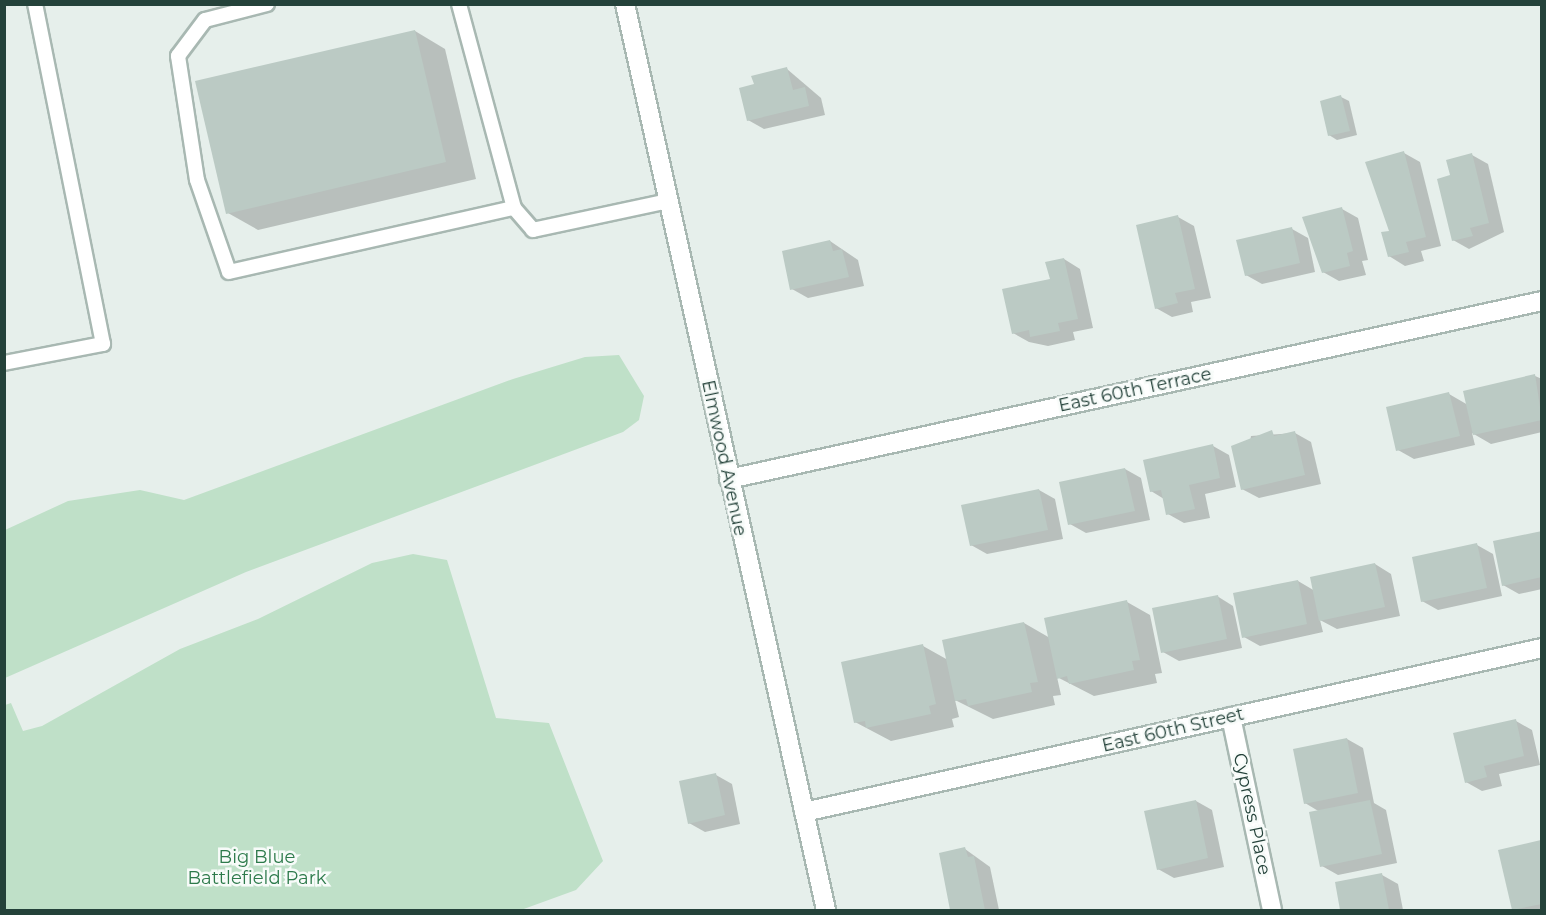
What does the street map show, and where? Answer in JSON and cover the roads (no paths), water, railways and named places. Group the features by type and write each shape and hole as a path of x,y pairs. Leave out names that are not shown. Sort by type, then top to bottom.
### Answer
{"street":[{"name":"Elmwood Avenue","path":"625,4 826,910"},
{"name":"East 60th Terrace","path":"729,479 1542,301"},
{"name":"East 60th Street","path":"804,812 1542,648"},
{"name":"Cypress Place","path":"1231,717 1272,910"}],"lane":[{"path":"4,363 103,344 35,4"},
{"path":"267,4 242,7 205,20 178,56 196,180 229,272 514,208"},
{"path":"459,4 514,208 533,230 668,201"}],"park label":[{"name":"Big Blue Battlefield Park","path":"257,868"}]}
